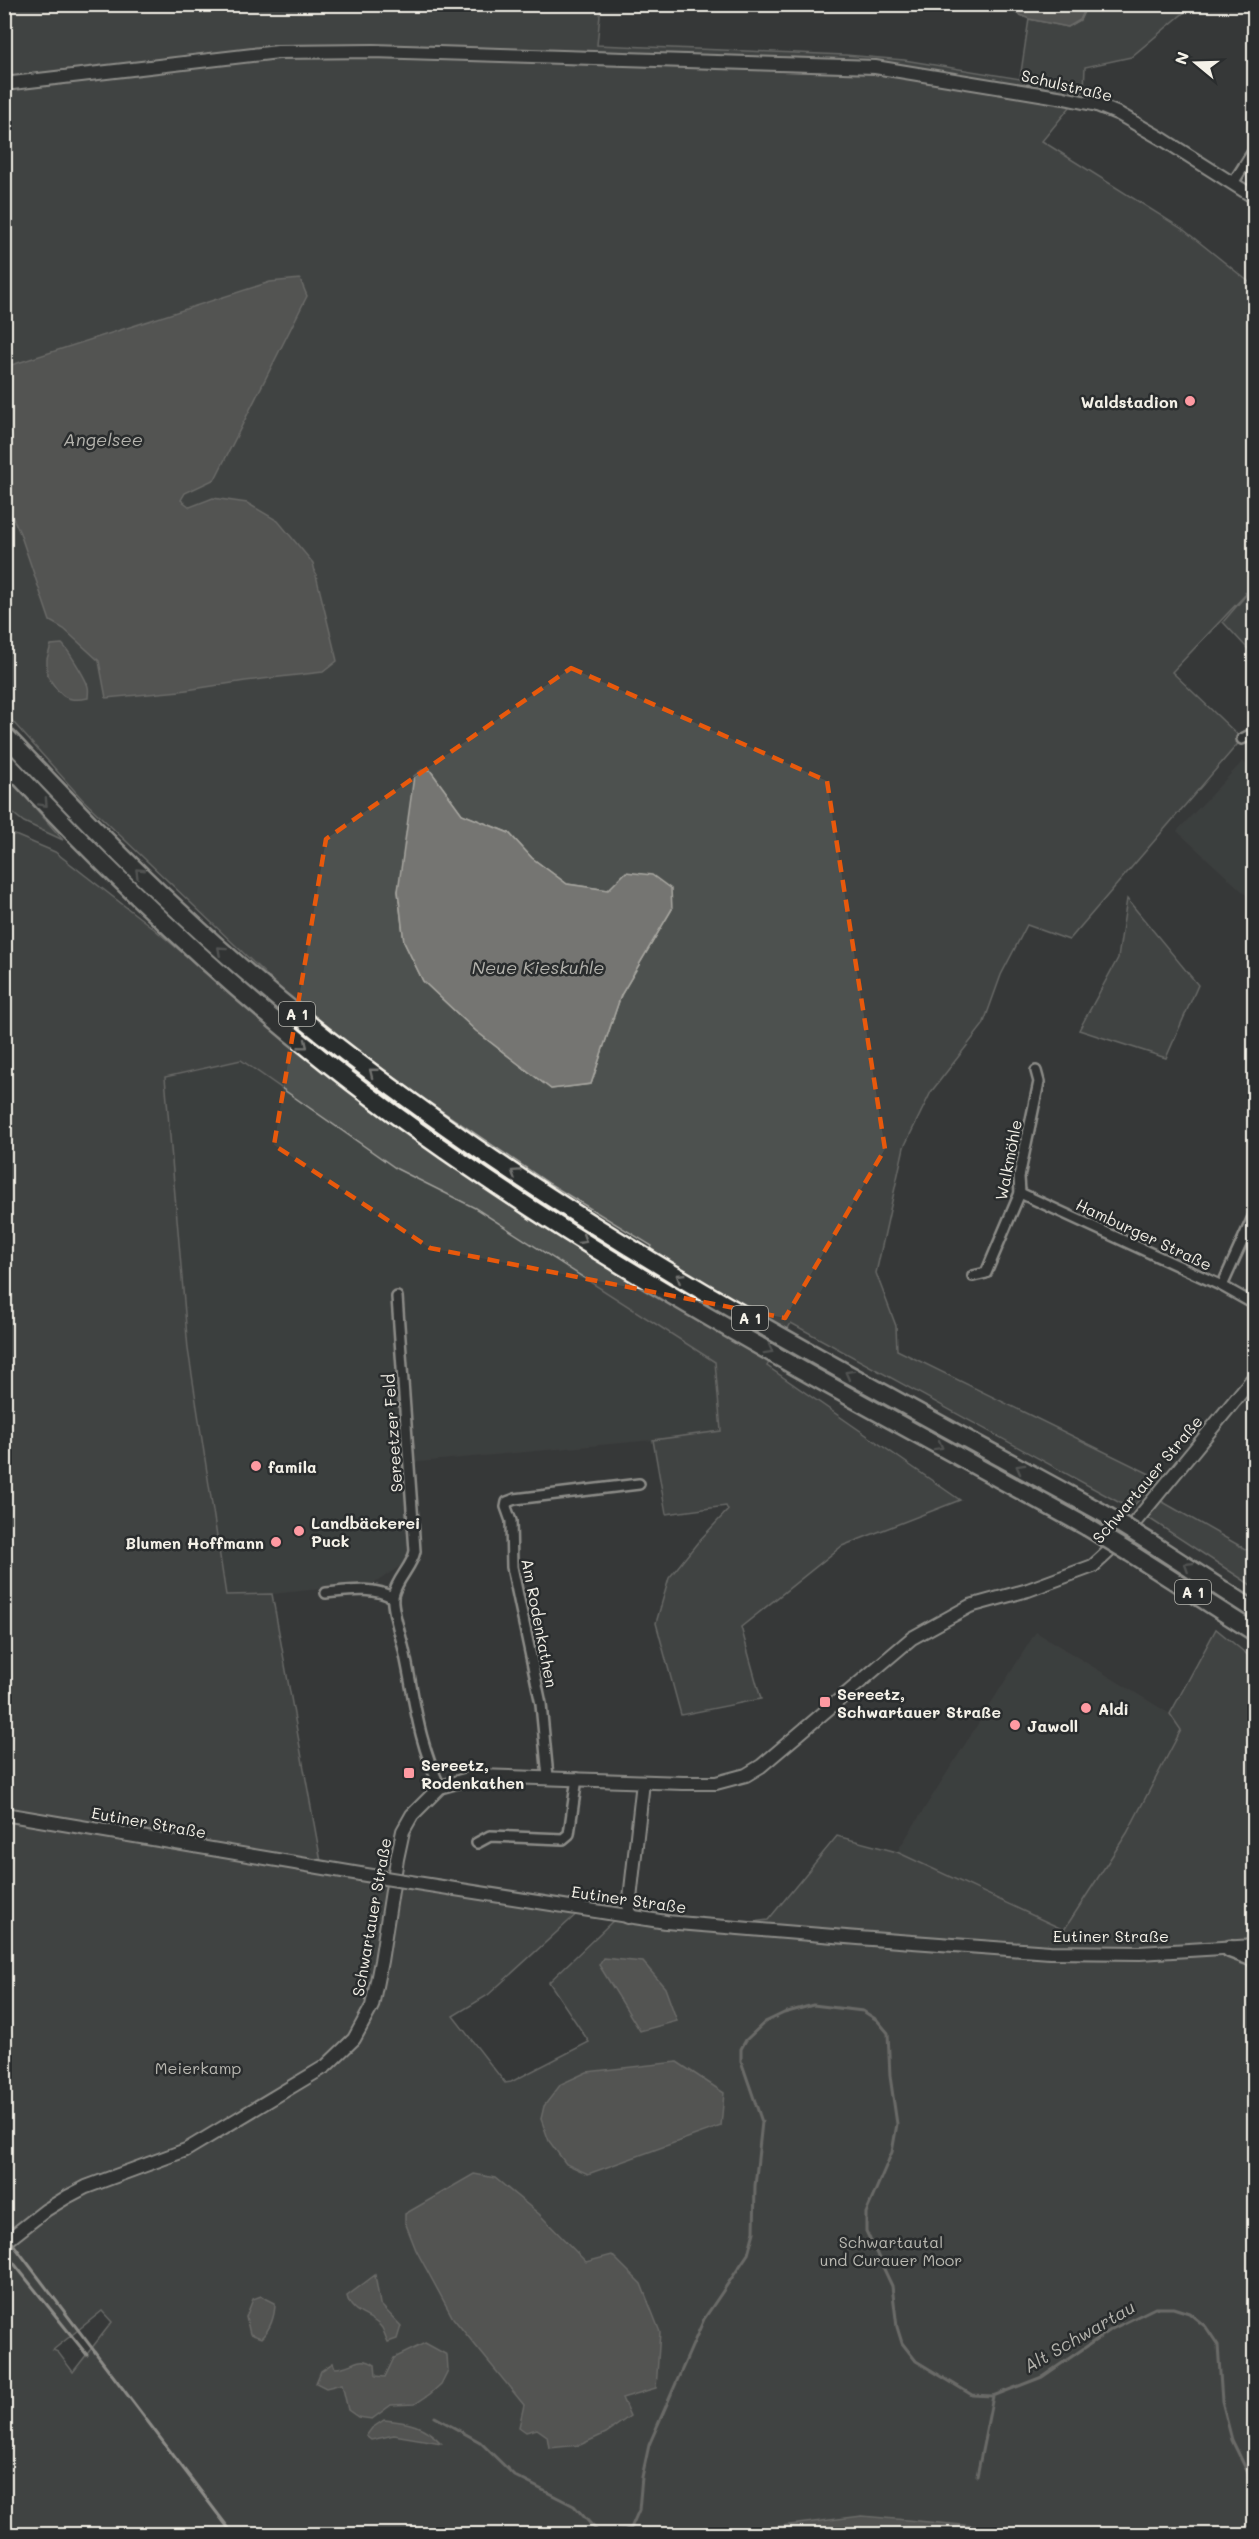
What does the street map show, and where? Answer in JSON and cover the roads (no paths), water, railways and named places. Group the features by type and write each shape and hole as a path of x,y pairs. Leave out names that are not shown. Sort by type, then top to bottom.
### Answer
{"highway":[{"name":"A 1","path":"4,734 75,809 205,935 296,1012 419,1108 545,1194 715,1299 1101,1512 1254,1610"},
{"name":"A 1","path":"4,760 164,925 283,1028 407,1123 533,1209 703,1313 1087,1527 1254,1632"},
{"path":"1230,1949 1254,1958"}],"main road":[{"name":"Schulstraße","path":"4,84 278,52 373,51 875,67 992,85 1097,105 1128,119 1254,197"},
{"name":"Schwartauer Straße","path":"4,2243 46,2210 86,2187 186,2150 326,2066 345,2049 362,2028 372,2006 403,1831 412,1815 440,1787 479,1776 716,1783 746,1775 777,1755 912,1638 970,1606 1028,1590 1093,1566 1117,1544 1254,1377"},
{"path":"627,1917 643,1782"},
{"name":"Eutiner Straße","path":"4,1814 627,1917 847,1938 1050,1952 1140,1953 1254,1946"}],"street":[{"path":"1233,183 1254,150"},
{"path":"1242,739 1254,733"},
{"name":"Walkmöhle","path":"973,1276 986,1273 1020,1193 1019,1177 1039,1082 1036,1071"},
{"name":"Hamburger Straße","path":"1020,1193 1222,1286 1254,1304"},
{"path":"1222,1286 1254,1215"},
{"name":"Sereetzer Feld","path":"393,1598 402,1576 414,1560 415,1551 397,1297"},
{"name":"Am Rodenkathen","path":"548,1777 541,1704 512,1567 511,1521 506,1507 507,1502 525,1497 639,1484"},
{"path":"326,1593 383,1592 393,1598 407,1662 416,1721 426,1760 440,1787"},
{"path":"477,1843 490,1836 563,1839 569,1834 577,1778"}],"water":[{"path":"998,5 1087,5 1080,20 1068,27 1029,19"},
{"name":"Angelsee","path":"300,279 307,296 215,479 185,493 181,500 190,507 213,498 247,503 278,521 313,563 337,661 323,672 180,691 106,698 99,661 64,629 50,621 20,533 5,501 5,367 270,282"},
{"path":"62,644 84,678 88,688 88,698 73,699 63,696 47,675 47,659 51,645"},
{"name":"Neue Kieskuhle","path":"422,770 430,770 462,814 509,833 532,858 567,884 608,890 626,872 652,875 671,889 672,909 621,995 591,1084 551,1089 476,1031 423,981 404,942 398,891 414,776"},
{"path":"603,1958 643,1962 665,1988 677,2021 640,2031 599,1965"},
{"path":"677,2062 724,2093 721,2126 588,2174 566,2164 549,2141 541,2119 544,2106 561,2084 587,2072"},
{"path":"474,2174 495,2178 539,2214 586,2262 612,2255 641,2284 660,2332 656,2388 622,2398 630,2416 606,2433 580,2445 549,2448 547,2436 537,2429 526,2432 519,2427 524,2405 453,2318 416,2250 405,2222 405,2214"},
{"path":"375,2275 380,2304 401,2326 397,2339 388,2342 378,2323 357,2311 347,2296"},
{"path":"261,2296 275,2303 271,2322 261,2338 250,2334 246,2317 253,2299"},
{"path":"425,2343 447,2355 448,2370 441,2384 415,2404 391,2405 372,2419 358,2417 348,2410 342,2384 326,2388 316,2383 321,2371 333,2363 335,2368 360,2361 369,2362 375,2365 376,2376 385,2377 394,2358"},
{"path":"384,2420 415,2425 441,2443 394,2435 371,2440 366,2436 372,2428"},
{"path":"862,2516 1062,2534 742,2534 758,2529"}],"waterway":[{"name":"Alt Schwartau","path":"616,2534 631,2528 639,2510 642,2477 649,2445 704,2319 748,2254 754,2232 755,2186 762,2122 741,2061 741,2049 746,2040 765,2022 784,2013 813,2005 863,2011 877,2020 888,2033 890,2076 897,2124 892,2152 866,2213 866,2231 892,2286 897,2327 902,2343 916,2361 972,2395 993,2396 1042,2377 1112,2329 1155,2308 1173,2308 1189,2313 1206,2327 1218,2345 1222,2401 1232,2440 1249,2475 1254,2480"},
{"path":"977,2476 993,2396"},
{"name":"Alt Schwartau","path":"435,2417 480,2442 515,2476 574,2506 600,2534"}],"railway":[{"path":"4,2232 233,2534"},
{"path":"4,2251 87,2355"}],"place":[{"name":"Waldstadion","path":"1190,401"},
{"name":"famila","path":"256,1466"},
{"name":"Landbäckerei Puck","path":"299,1531"},
{"name":"Blumen Hoffmann","path":"276,1542"},
{"name":"Sereetz, Schwartauer Straße","path":"825,1702"},
{"name":"Aldi","path":"1086,1708"},
{"name":"Jawoll","path":"1015,1725"},
{"name":"Sereetz, Rodenkathen","path":"409,1773"}],"park label":[{"name":"Meierkamp","path":"198,2067"},
{"name":"Schwartautal und Curauer Moor","path":"891,2250"}]}
